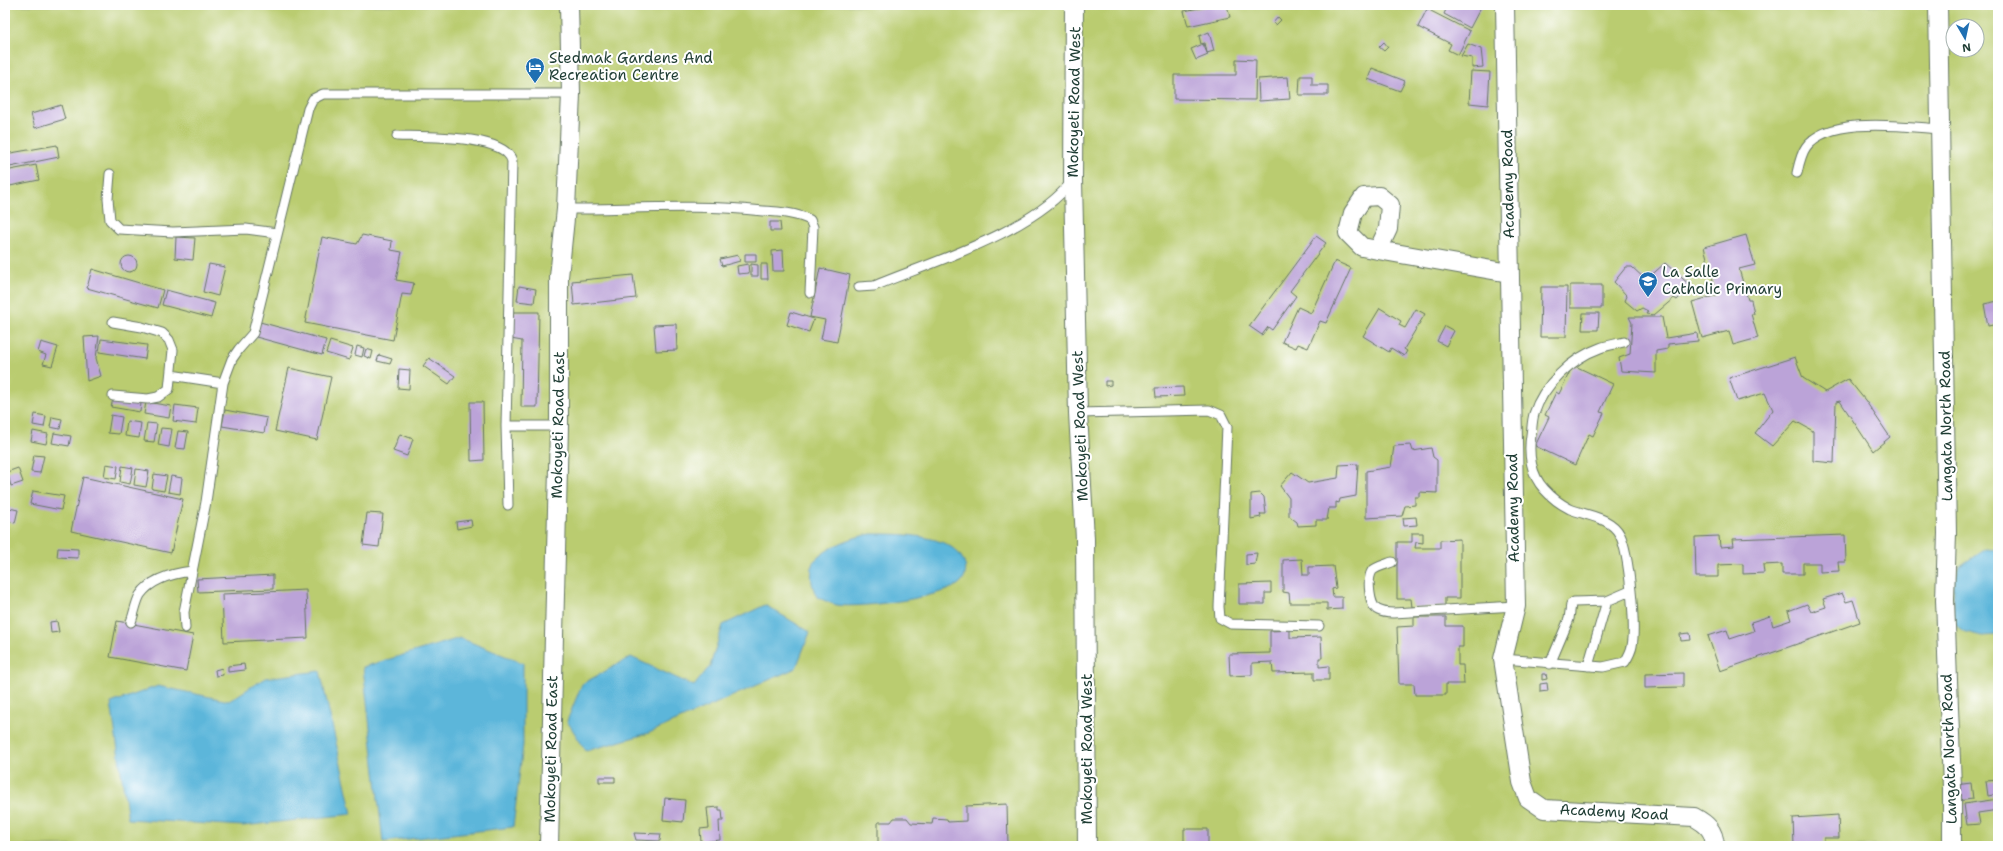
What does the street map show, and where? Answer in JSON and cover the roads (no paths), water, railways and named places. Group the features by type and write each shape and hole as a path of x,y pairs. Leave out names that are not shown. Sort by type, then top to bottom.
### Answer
{"street":[{"name":"Mokoyeti Road East","path":"549,846 559,426 559,277 566,209 571,94 569,5"},
{"name":"Mokoyeti Road West","path":"1074,5 1073,180 1078,413 1085,539 1088,846"},
{"name":"Academy Road","path":"1505,5 1516,606 1502,659 1522,782 1528,798 1544,809 1694,817 1708,825 1714,837 1715,846"},
{"name":"Langata North Road","path":"1938,5 1947,533 1945,600 1952,787 1952,846"},
{"path":"1378,250 1509,273"}],"lane":[{"path":"185,628 184,612 206,502 223,383 232,359 254,333 308,109 313,99 323,94 571,94"},
{"path":"1797,173 1800,159 1807,146 1819,135 1845,127 1873,124 1941,129"},
{"path":"397,136 474,140 490,143 507,151 512,161 506,426 508,505"},
{"path":"110,174 108,199 110,220 119,229 173,232 246,229 277,233"},
{"path":"859,286 874,286 996,236 1033,216 1063,192 1073,180"},
{"path":"566,209 735,208 804,217 810,220 813,227 810,293"},
{"path":"113,322 142,327 162,333 169,340 173,350 169,388 158,397 148,399 113,396"},
{"path":"1502,659 1550,664 1615,666 1625,662 1629,656 1632,645 1628,561 1620,534 1613,527 1598,518 1572,509 1558,502 1543,488 1531,465 1530,443 1534,414 1548,387 1575,361 1600,348 1624,342"},
{"path":"171,375 223,383"},
{"path":"1078,413 1209,410 1221,415 1227,427 1219,601 1220,618 1231,624 1319,626"},
{"path":"506,426 559,426"},
{"path":"1392,562 1375,569 1370,578 1372,602 1378,611 1394,613 1516,606"},
{"path":"131,622 140,595 148,588 158,580 175,573 192,571"},
{"path":"1550,664 1569,619 1571,604 1577,602 1607,601 1630,591"},
{"path":"1588,666 1607,601"}],"water":[{"path":"871,534 909,535 937,540 958,552 965,565 965,575 961,582 953,587 922,597 902,601 848,606 830,603 817,597 813,588 812,580 813,562 833,547 855,538"},
{"path":"1985,549 1998,550 1998,635 1983,636 1963,631 1955,624 1953,612 1954,583 1960,566"},
{"path":"765,605 810,632 796,668 649,733 586,751 567,721 582,684 631,657 694,686 710,666 723,625"},
{"path":"460,638 523,663 523,745 513,827 383,842 363,667"},
{"path":"320,671 352,814 243,826 128,819 111,703 158,686 229,701 265,678"}],"place":[{"name":"Stedmak Gardens And Recreation Centre","path":"535,84"},
{"name":"La Salle Catholic Primary","path":"1648,298"}]}
